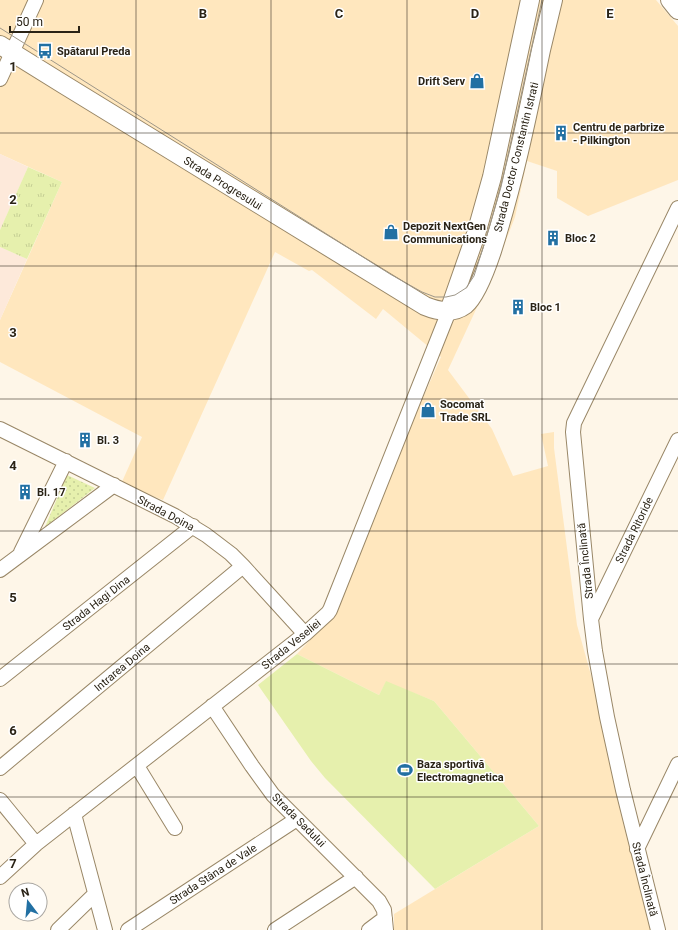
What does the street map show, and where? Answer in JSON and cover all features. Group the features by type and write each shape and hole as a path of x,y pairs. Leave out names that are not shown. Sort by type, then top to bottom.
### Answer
{"main road":[{"name":"Strada Doctor Constantin Istrati","path":"449,311 476,234 492,177 530,0"},
{"name":"Strada Doctor Constantin Istrati","path":"449,311 458,309 465,305 474,295 496,238 516,167 552,0"},
{"path":"670,0 678,10"},
{"name":"Strada Progresului","path":"6,48 424,306 441,311 449,311"}],"street":[{"path":"0,79 6,48 36,0"},
{"name":"Strada Înclinată","path":"658,930 623,790 607,717 595,651 572,432 574,423 678,208"},
{"name":"Strada Veseliei","path":"0,877 36,844 305,634 330,610 449,311"},
{"name":"Strada Doina","path":"0,429 175,516 192,526 231,554 305,634"},
{"name":"Strada Ritoride","path":"591,619 678,440"},
{"path":"20,555 66,461"},
{"path":"0,570 114,486"},
{"name":"Strada Hagi Dina","path":"0,679 192,526"},
{"name":"Intrarea Doina","path":"0,768 243,566"},
{"name":"Strada Sadului","path":"212,706 267,788 379,902 384,910 386,924"},
{"path":"637,849 678,764"},
{"path":"137,766 175,828"},
{"path":"0,800 36,844"},
{"path":"74,814 105,930"},
{"name":"Strada Stâna de Vale","path":"128,930 297,818"},
{"path":"275,930 356,877"},
{"path":"58,930 95,894"},
{"path":"369,930 386,924"}],"shaded area":[{"path":"0,0 656,0 678,26 678,180 588,216 557,198 557,171 527,161 515,217 497,264 448,370 492,429 513,476 548,466 541,434 554,432 554,448 577,625 662,930 394,930 394,914 539,826 434,701 386,682 379,695 297,654 321,628 441,357 383,309 376,319 312,270 309,271 275,252 163,500 121,484 142,437 0,362 0,320 62,182 0,154"},
{"path":"0,154 28,167 0,230"},
{"path":"0,247 27,259 0,320"}],"green space":[{"path":"28,167 62,182 27,259 0,247 0,230"},
{"path":"67,475 95,488 45,527"},
{"name":"Baza sportivă Electromagnetica","path":"297,654 379,695 386,681 434,701 539,826 435,889 325,778 311,761 258,685"}],"tram line":[{"path":"0,28 390,274 422,292 435,297 446,297 455,295 466,288 474,276 501,187 542,0"}],"place":[{"name":"Spătarul Preda","path":"45,51"},
{"name":"Drift Serv","path":"477,81"},
{"name":"Centru de parbrize - Pilkington","path":"561,133"},
{"name":"Depozit NextGen Communications","path":"391,232"},
{"name":"Bloc 2","path":"553,238"},
{"name":"Bloc 1","path":"518,307"},
{"name":"Socomat Trade SRL","path":"428,410"},
{"name":"Bl. 3","path":"85,440"},
{"name":"Bl. 17","path":"25,492"},
{"name":"Baza sportivă Electromagnetica","path":"405,770"}]}
